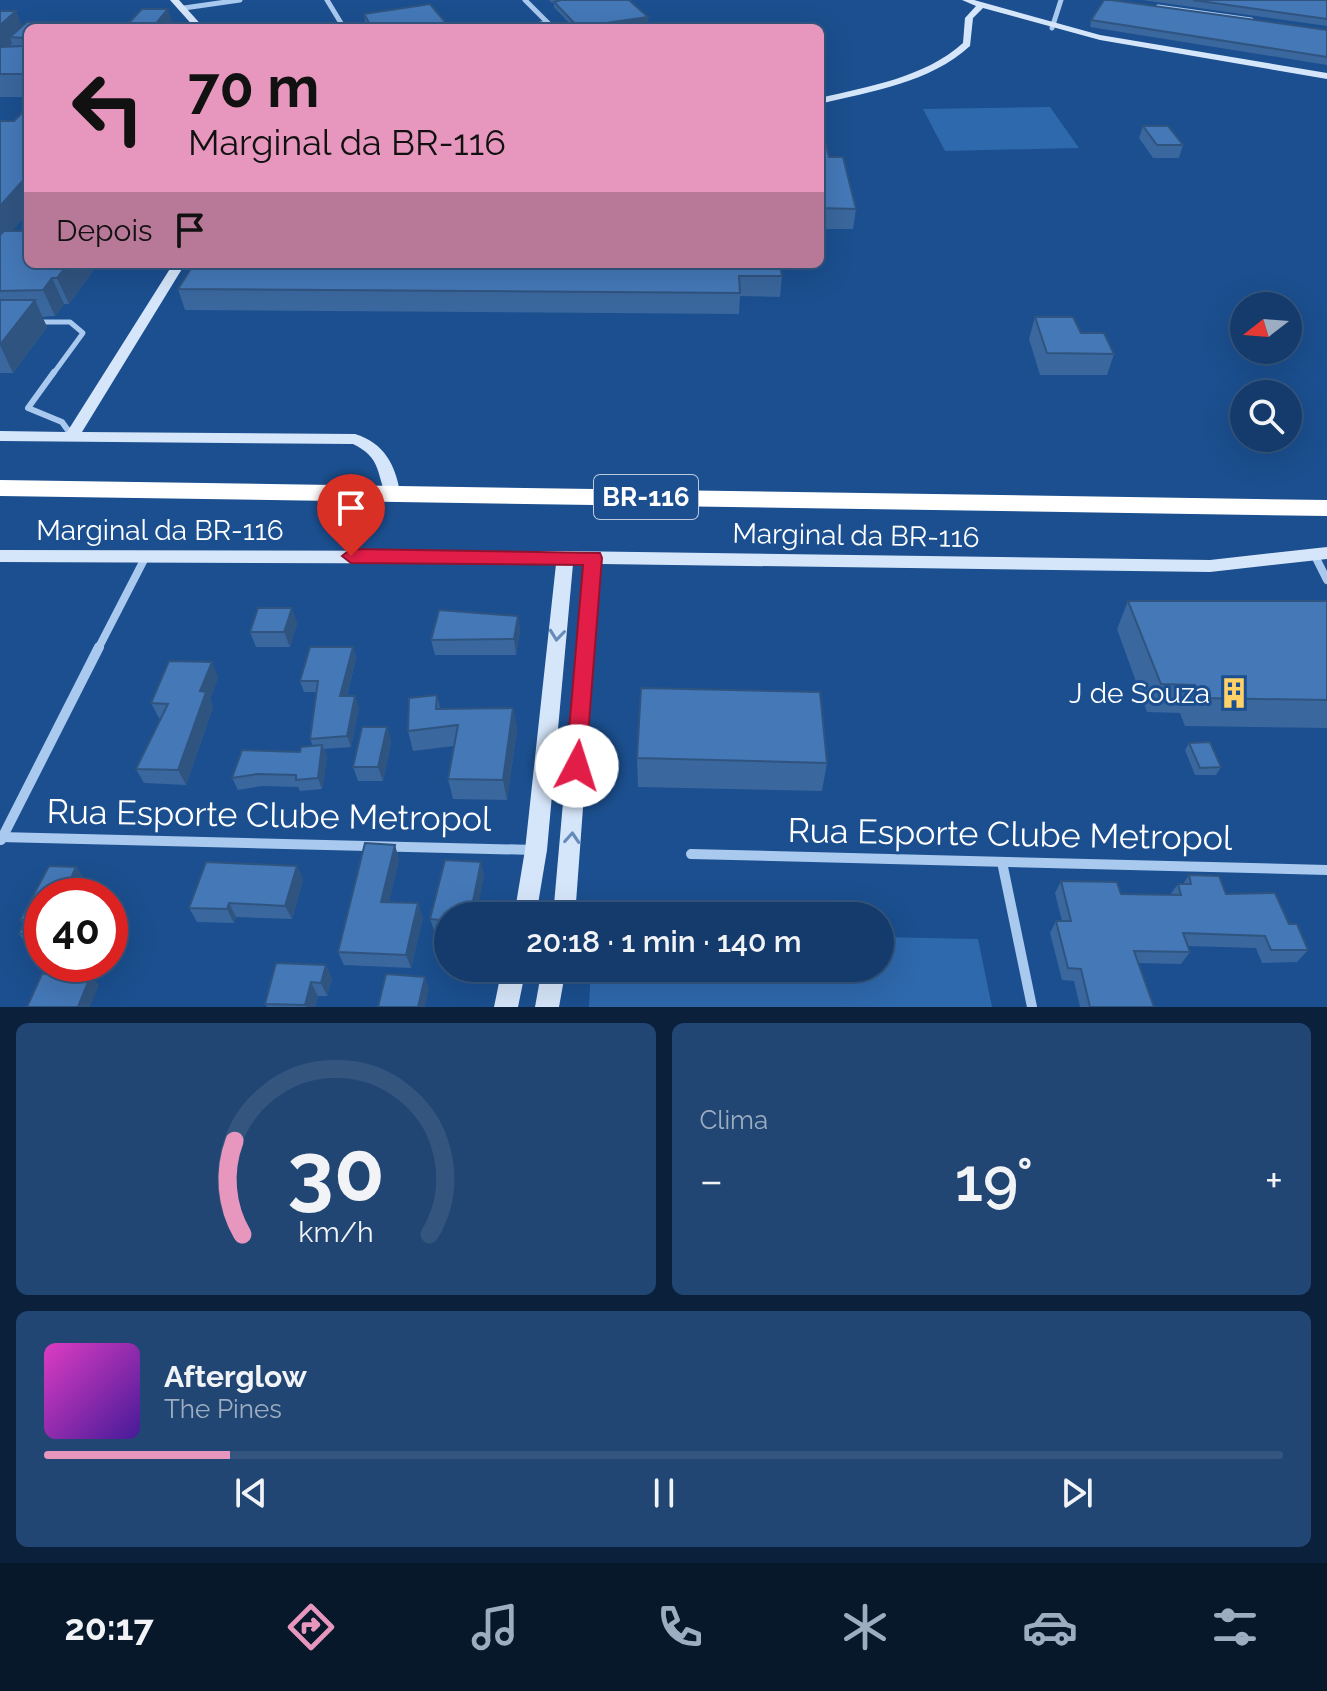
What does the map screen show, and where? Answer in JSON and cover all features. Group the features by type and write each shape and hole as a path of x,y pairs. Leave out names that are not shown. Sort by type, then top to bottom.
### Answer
{"highway":[{"name":"BR-116","path":"0,488 1327,508"}],"street":[{"path":"174,0 197,24"},
{"path":"184,8 240,0"},
{"path":"327,0 342,24"},
{"path":"525,0 549,24"},
{"path":"966,0 1052,28 1151,50 1327,76"},
{"path":"1052,28 1060,13 1061,0"},
{"path":"824,100 919,73 950,60 967,44 969,18 981,5"},
{"path":"1155,6 1259,21"},
{"path":"72,436 177,268"},
{"path":"0,436 355,439 373,447 383,457 392,492"},
{"path":"1320,553 1327,580"},
{"name":"Marginal da BR-116","path":"0,556 565,557 1210,566 1320,553"},
{"path":"1,838 146,556"},
{"path":"527,902 536,850 565,557"},
{"path":"565,902 593,558"},
{"name":"Rua Esporte Clube Metropol","path":"1,838 536,850"},
{"name":"Rua Esporte Clube Metropol","path":"691,854 1327,870"},
{"path":"1002,862 1032,1007"},
{"path":"506,1007 511,982"},
{"path":"547,1007 551,982"}],"lane":[{"path":"28,322 70,322 80,327 83,333 28,408 62,422 72,436"}],"shaded area":[{"path":"1050,107 1079,148 945,151 923,109"},
{"path":"894,937 978,939 992,1007 589,1007 590,982 894,982"}],"building":[{"path":"629,0 648,17 607,24 575,24 554,2"},
{"path":"1104,0 1327,30 1327,57 1091,20"},
{"path":"1193,0 1327,0 1327,19"},
{"path":"430,4 446,23 370,24 364,14"},
{"path":"142,9 168,9 156,24 128,24"},
{"path":"0,11 16,11 0,25"},
{"path":"27,22 78,22 76,24 25,24"},
{"path":"24,25 24,74 0,74 0,47 23,46 23,38 10,37"},
{"path":"24,111 24,179 0,206 0,121 14,121"},
{"path":"1143,126 1168,126 1183,145 1157,145"},
{"path":"824,136 829,157 843,157 856,209 824,208"},
{"path":"4,231 24,231 24,268 65,268 43,290 0,291 0,235"},
{"path":"191,268 781,268 782,276 739,276 740,293 178,289"},
{"path":"0,300 35,300 0,345"},
{"path":"1035,317 1073,317 1081,333 1104,333 1114,354 1047,353"},
{"name":"J de Souza","path":"1128,601 1327,601 1327,700 1200,698 1195,685 1161,684"},
{"path":"258,608 292,608 284,632 250,632"},
{"path":"439,610 518,616 514,639 431,640"},
{"path":"310,647 353,647 340,696 355,696 347,736 310,739 318,681 300,681"},
{"path":"169,661 212,662 200,691 206,692 178,770 136,769 168,704 151,703"},
{"path":"641,688 820,692 827,763 637,758"},
{"path":"437,695 436,709 513,708 503,780 448,779 458,725 408,731 409,698"},
{"path":"362,727 387,727 378,767 353,767"},
{"path":"1210,742 1221,767 1200,768 1189,743"},
{"path":"322,745 318,778 296,780 296,775 257,774 232,778 242,750 300,752 301,747"},
{"path":"365,843 395,845 381,902 418,903 406,955 338,952"},
{"path":"445,860 481,862 473,902 434,902"},
{"path":"206,862 297,866 285,906 229,903 227,909 189,908"},
{"path":"49,866 76,867 71,878 43,878"},
{"path":"1189,875 1219,876 1226,894 1275,893 1289,924 1297,924 1308,950 1271,950 1265,936 1183,933 1190,952 1134,951 1154,1007 1090,1007 1081,969 1068,968 1056,921 1071,921 1061,881 1117,882 1121,894 1181,895 1178,884 1191,884"},
{"path":"276,963 326,965 321,983 311,982 305,1005 265,1004"},
{"path":"386,974 425,977 418,1007 378,1007"},
{"path":"38,982 88,982 78,1007 27,1007"}],"place":[{"name":"J de Souza","path":"1234,693"}],"route":[{"path":"351,556 593,558 577,766"}]}
